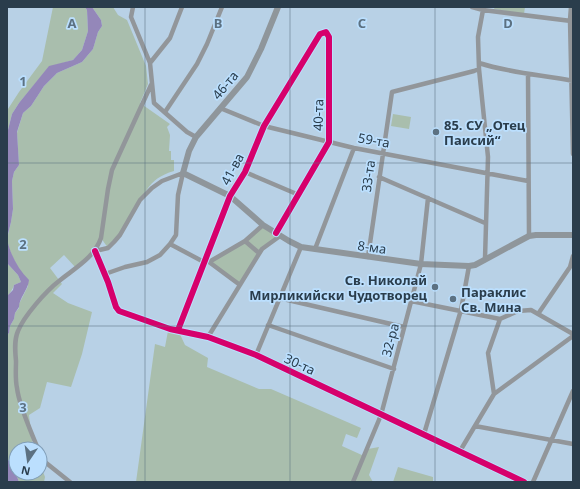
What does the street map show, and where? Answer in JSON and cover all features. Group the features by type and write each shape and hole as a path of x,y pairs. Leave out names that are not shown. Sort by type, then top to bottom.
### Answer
{"street":[{"path":"133,7 131,17 150,63 154,103"},
{"path":"150,63 170,38 182,7"},
{"path":"165,112 197,64 222,7"},
{"name":"46-та","path":"183,173 189,152 196,137 247,77 261,49 278,7"},
{"path":"472,7 483,10 572,21"},
{"path":"571,7 573,154"},
{"path":"483,10 478,37 479,69 486,140 487,172 485,259"},
{"name":"41-ва","path":"178,330 207,261 230,196 245,172 264,126 320,34 326,32"},
{"name":"40-та","path":"208,337 259,253 278,234 329,142 329,37 326,32"},
{"path":"479,63 528,74 572,81"},
{"name":"33-та","path":"368,257 392,92 479,69"},
{"path":"528,74 529,236"},
{"path":"35,441 17,389 15,346 18,331 24,319 44,296 95,251 101,238 112,170 152,84"},
{"path":"145,101 154,103 187,132 196,137"},
{"name":"59-та","path":"220,108 264,126 354,148 487,172 528,181"},
{"path":"315,249 354,148"},
{"path":"245,172 299,195"},
{"path":"95,251 108,248 114,242 120,235 140,200 152,188 162,181 183,173"},
{"path":"105,274 125,267 147,262 160,255 170,244 176,235 178,194 183,173"},
{"name":"8-ма","path":"183,173 230,196 263,225 301,247 421,264 469,266 529,236 573,235"},
{"path":"379,177 485,223"},
{"name":"32-ра","path":"353,482 381,415 394,370 421,264 428,198"},
{"path":"207,261 245,241 263,225"},
{"path":"245,241 259,253"},
{"path":"170,244 207,261 240,285"},
{"path":"256,355 301,247"},
{"name":"30-та","path":"95,251 105,274 116,307 120,311 170,329 208,337 256,355 524,482"},
{"path":"540,312 570,267 573,256"},
{"path":"424,434 461,310 469,266"},
{"path":"279,298 404,328"},
{"path":"412,301 500,318 518,311 531,310 540,312 573,335 494,394 460,451"},
{"path":"494,394 488,352 500,318"},
{"path":"268,325 394,370"},
{"path":"533,482 573,391"},
{"path":"475,426 573,444"},
{"path":"48,464 70,482"}],"green space":[{"path":"53,7 85,7 87,10 88,31 82,50 73,60 49,67 19,103 12,114 7,134 8,109 42,61"},
{"path":"92,7 113,7 118,15 127,20 146,66 148,84 140,103 170,124 167,127 170,135 169,151 171,151 171,160 174,160 174,171 157,179 147,189 123,229 108,248 101,238 98,246 76,268 64,255 50,268 62,284 53,293 68,303 92,312 82,354 71,387 47,382 40,408 29,415 32,441 8,441 8,460 7,335 15,313 19,308 19,304 28,286 12,256 7,239 13,209 12,181 14,172 19,165 17,133 23,113 31,106 44,86 57,73 82,62 93,49 98,32 102,26 101,20"},
{"path":"495,7 525,7 524,14 494,9"},
{"path":"393,114 411,117 409,129 391,126"},
{"path":"263,225 280,236 267,245 240,285 209,262 245,241"},
{"path":"7,263 18,275 21,282 14,285 7,299"},
{"path":"178,330 185,345 208,358 207,367 259,389 271,389 361,428 357,438 346,434 342,446 364,456 368,449 379,447 369,475 373,482 136,482 155,344 165,347 168,331"},
{"path":"398,467 433,477 433,482 393,482"},
{"path":"19,481 44,481 44,482"}],"shaded area":[{"path":"85,7 92,7 101,20 102,26 98,32 93,49 82,62 57,73 44,86 31,106 23,113 17,132 19,165 14,172 12,181 13,209 7,238 7,134 12,114 49,66 73,60 82,50 88,31 87,10"},
{"path":"7,239 15,261 29,280 7,335 7,296 13,290 14,285 21,282 18,275 7,263"},
{"path":"7,458 8,481 19,482 7,482"}],"cycle path":[{"path":"178,330 230,196 245,172 264,126 320,34 326,32 329,37 329,142 276,233"},
{"path":"95,251 108,282 116,307 119,311 170,329 208,337 256,355 524,482"}],"place":[{"name":"85. СУ „Отец Паисий“","path":"436,132"},
{"name":"Св. Николай Мирликийски Чудотворец","path":"435,287"},
{"name":"Параклис Св. Мина","path":"453,299"}]}
